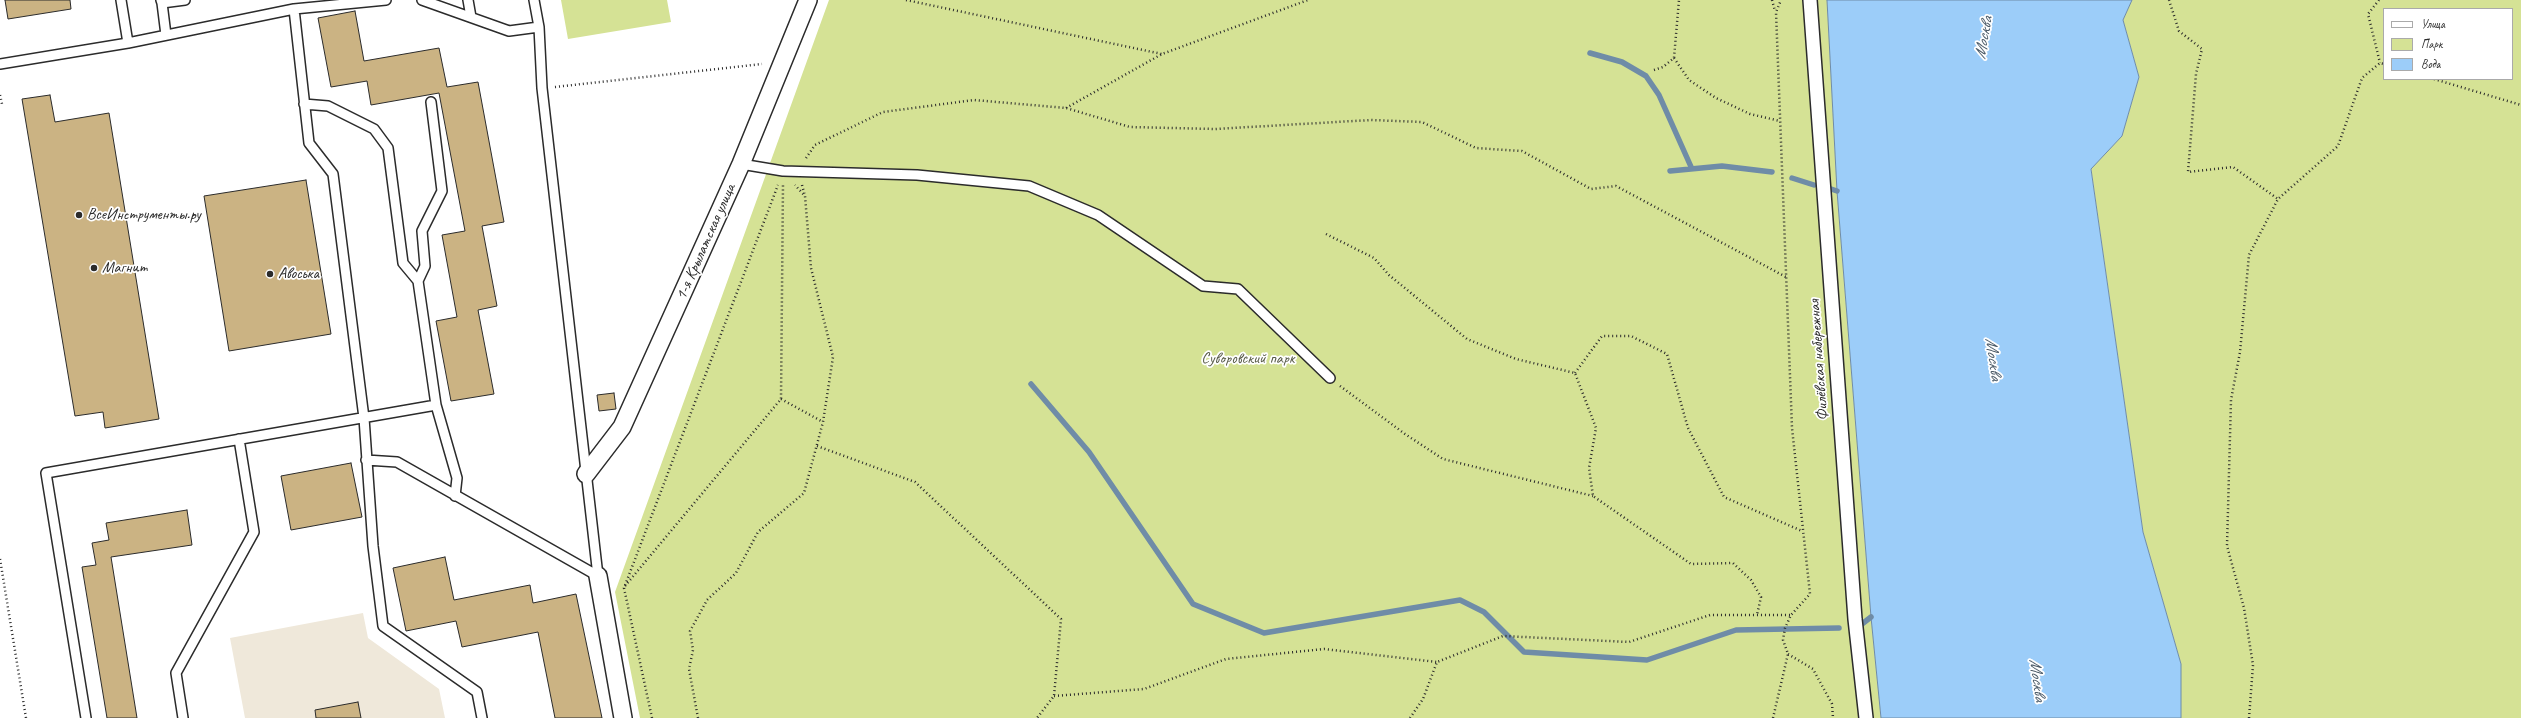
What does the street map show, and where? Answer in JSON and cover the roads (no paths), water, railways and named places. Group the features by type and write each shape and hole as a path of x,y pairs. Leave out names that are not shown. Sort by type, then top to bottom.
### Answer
{"street":[{"name":"1-я Крылатская улица","path":"586,474 622,427 741,164 785,61 808,0"},
{"name":"Филёвская набережная","path":"1810,0 1855,619 1866,718"},
{"path":"598,576 623,718"}],"lane":[{"path":"121,0 128,43"},
{"path":"166,35 161,2 185,0"},
{"path":"0,64 128,43 294,9 386,0"},
{"path":"422,0 510,31 539,27"},
{"path":"468,0 471,17"},
{"path":"534,0 539,27 542,88 598,576"},
{"path":"294,9 308,143 333,174 364,418 373,546 383,626 477,692 482,718"},
{"path":"418,281 425,266 422,231 442,191 431,102"},
{"path":"304,104 328,106 374,129 388,148 403,263 418,281 436,405 457,478 456,496"},
{"path":"741,164 783,171 917,175 1029,186 1098,215 1203,286 1238,289 1330,378"},
{"path":"86,718 46,473 436,405"},
{"path":"183,718 176,673 254,532 239,439"},
{"path":"366,460 397,462 598,576"}],"water":[{"name":"Москва","path":"1827,0 2132,0 2123,20 2139,77 2122,136 2091,169 2143,532 2181,664 2181,718 1881,718 1871,617 1837,191"}],"waterway":[{"path":"1590,53 1622,62 1646,76 1659,95 1692,169"},
{"path":"1670,171 1722,166 1772,172"},
{"path":"1792,178 1814,185"},
{"path":"1828,188 1837,191"},
{"path":"1031,384 1089,452 1193,604 1264,633 1460,600 1484,612 1524,652 1647,660 1736,630 1839,628"},
{"path":"1862,624 1871,617"}],"place":[{"name":"ВсеИнструменты.ру","path":"79,215"},
{"name":"Магнит","path":"94,268"},
{"name":"Авоська","path":"270,274"}],"park label":[{"name":"Суворовский парк","path":"1248,359"}]}
